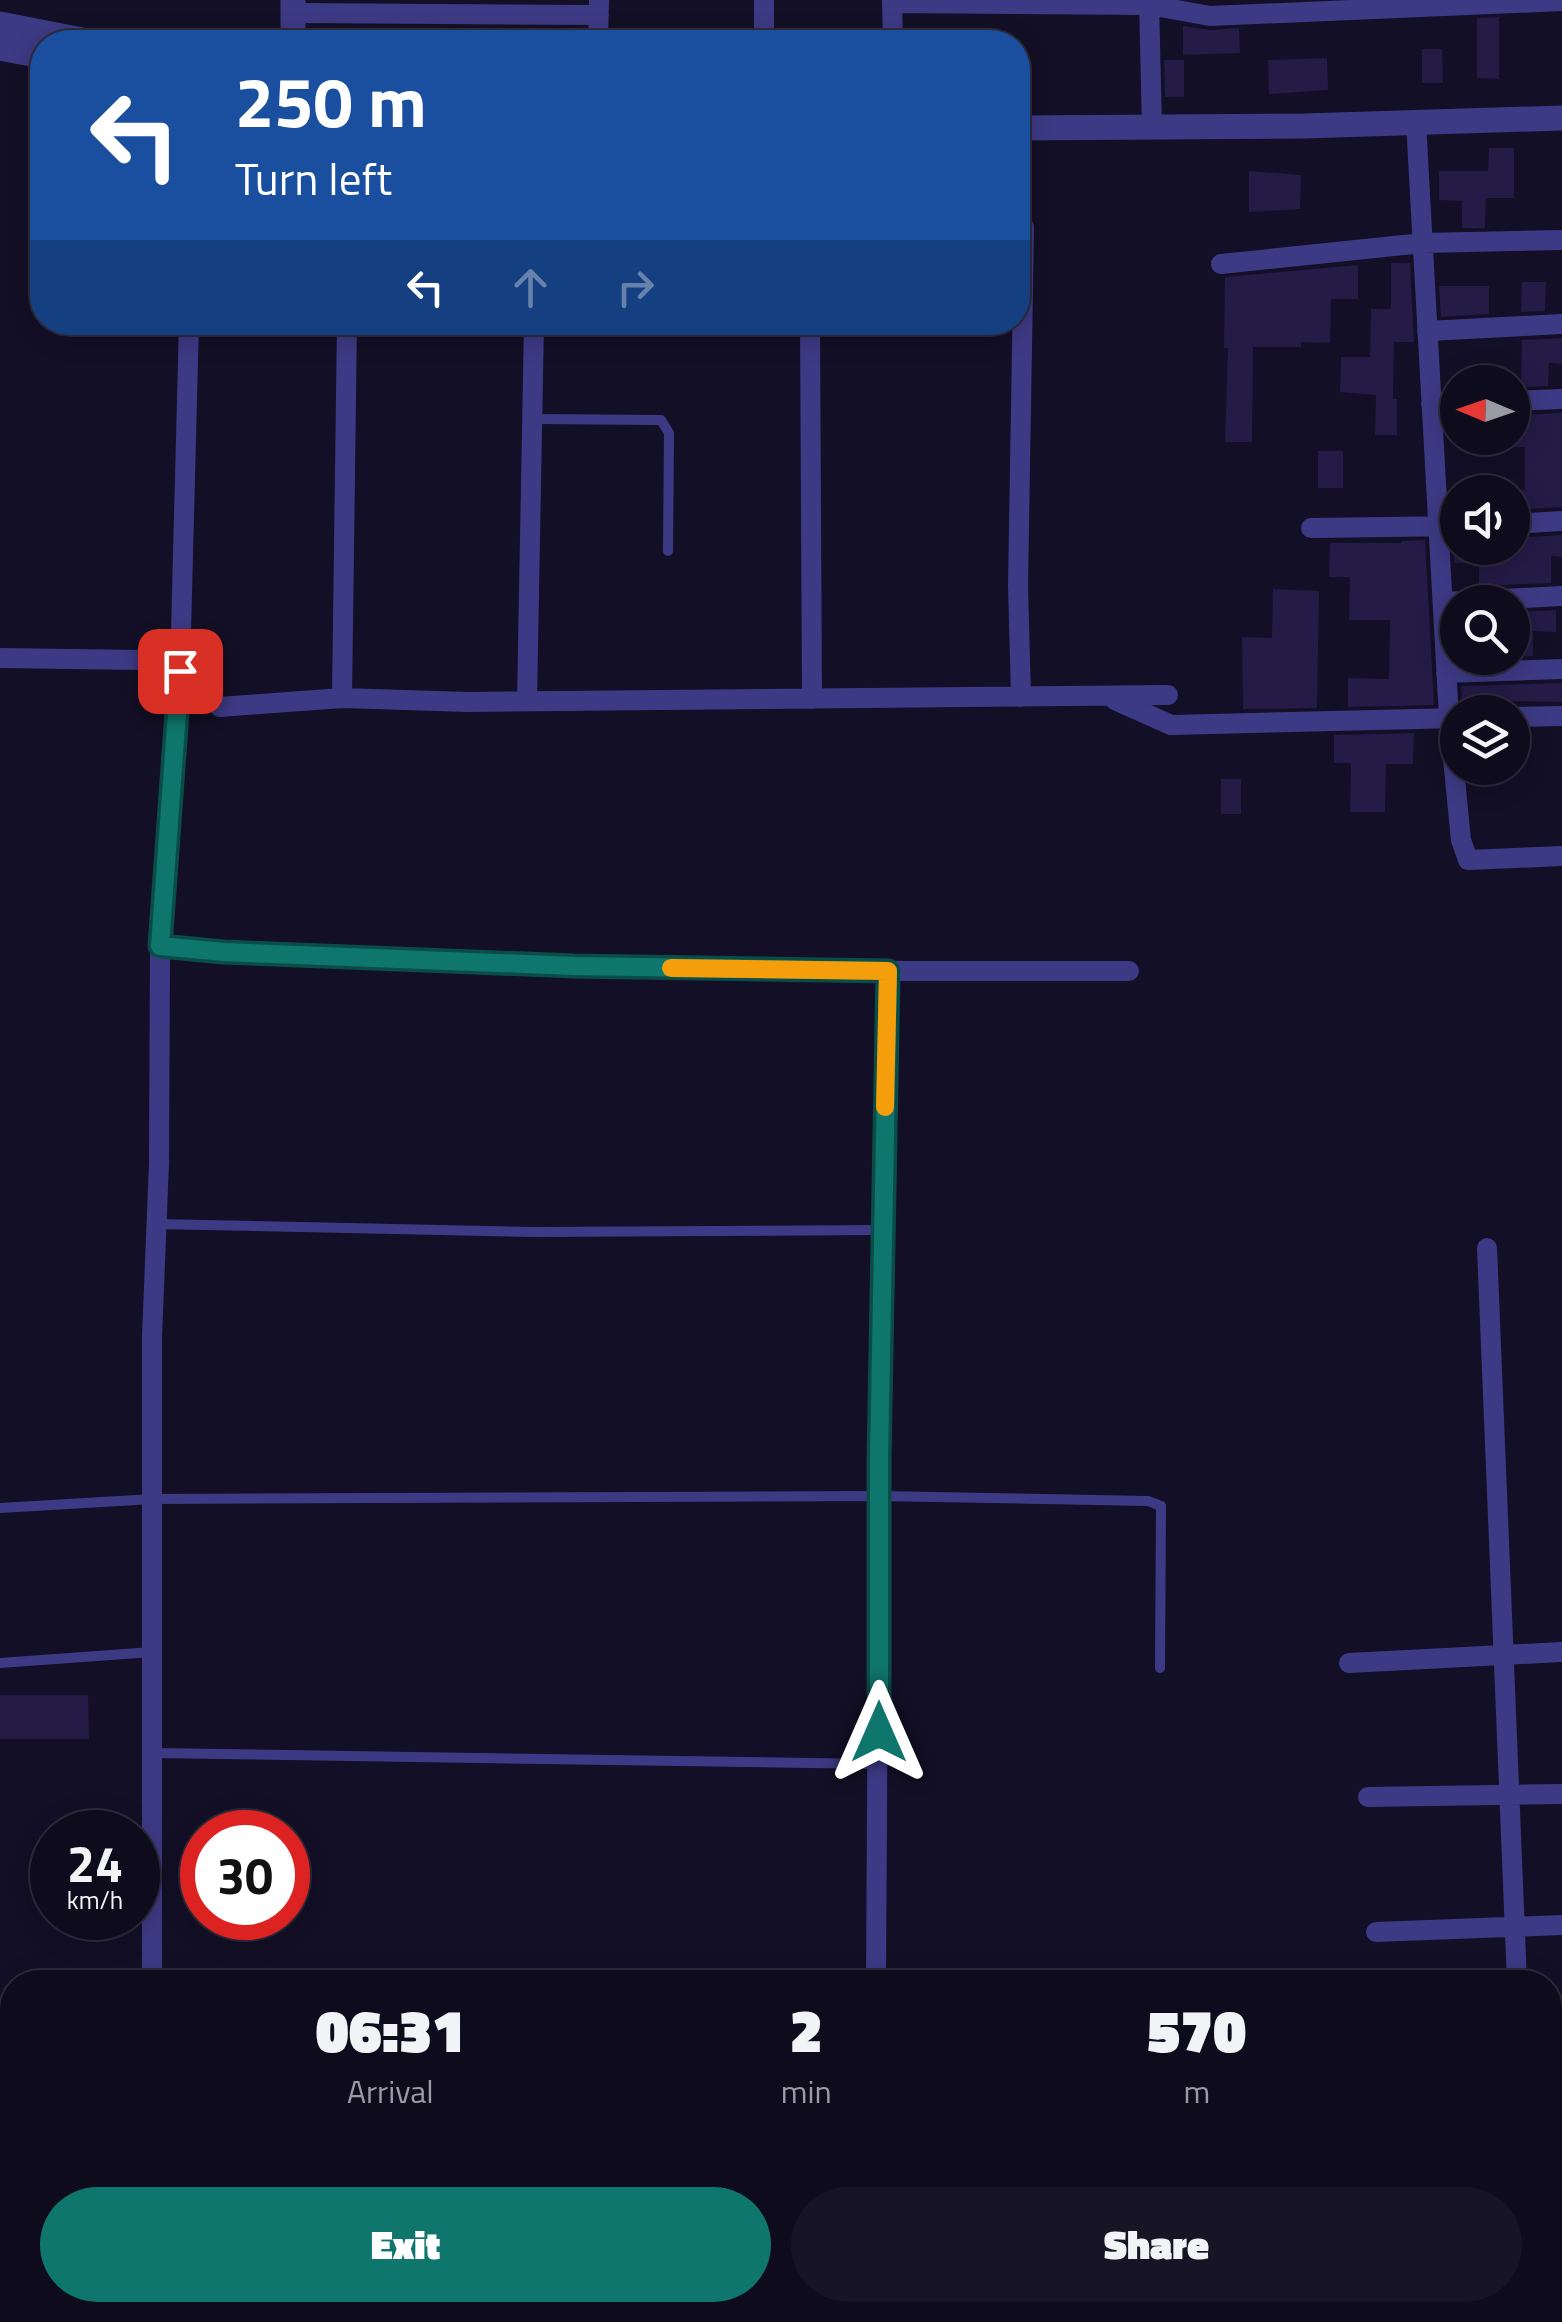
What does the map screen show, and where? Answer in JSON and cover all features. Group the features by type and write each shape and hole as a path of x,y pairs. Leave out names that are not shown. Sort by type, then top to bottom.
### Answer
{"street":[{"path":"764,0 764,30"},
{"path":"893,30 892,2 1149,2 1210,16 1387,5 1562,1"},
{"path":"1149,2 1152,128"},
{"path":"294,30 295,4 599,8"},
{"path":"0,24 31,30"},
{"path":"0,48 30,54"},
{"path":"1030,128 1562,118"},
{"path":"1416,122 1431,404 1440,475"},
{"path":"1222,264 1423,243 1562,240"},
{"path":"1427,331 1562,324"},
{"path":"152,1970 152,1337 160,946 180,671 189,335"},
{"path":"342,698 347,335"},
{"path":"527,701 534,335"},
{"path":"810,335 812,699"},
{"path":"1021,697 1018,586 1022,335"},
{"path":"1530,400 1562,399"},
{"path":"1431,404 1440,404"},
{"path":"1530,523 1562,521"},
{"path":"1311,528 1440,527"},
{"path":"1530,598 1562,596"},
{"path":"0,658 143,660 180,671 220,707 342,698 527,701 1168,695"},
{"path":"1530,670 1562,669"},
{"path":"1106,696 1171,725 1440,718"},
{"path":"1530,717 1562,716"},
{"path":"1457,785 1460,840 1466,860 1562,856"},
{"path":"876,1970 888,971 1129,972"},
{"path":"1486,1248 1517,1970"},
{"path":"1349,1663 1562,1652"},
{"path":"1368,1797 1562,1794"},
{"path":"1376,1932 1562,1925"}],"lane":[{"path":"532,419 661,420 668,433 668,551"},
{"path":"160,946 574,966 888,971"},
{"path":"157,1224 534,1232 883,1230"},
{"path":"0,1508 153,1499 879,1496 1148,1501 1161,1506 1160,1668"},
{"path":"0,1663 153,1652"},
{"path":"153,1753 878,1764"}],"building":[{"path":"1499,17 1499,79 1477,78 1477,18"},
{"path":"1183,26 1239,28 1240,53 1183,55"},
{"path":"1422,49 1442,49 1443,83 1422,83"},
{"path":"1327,58 1328,90 1269,94 1268,60"},
{"path":"1164,60 1184,60 1184,97 1165,97"},
{"path":"1489,148 1514,148 1514,198 1486,198 1485,228 1462,228 1462,201 1439,200 1439,171 1488,171"},
{"path":"1249,171 1301,175 1300,209 1249,212"},
{"path":"1391,263 1410,263 1414,342 1394,342 1397,435 1375,435 1376,395 1340,392 1341,357 1370,357 1371,309 1391,309"},
{"path":"1358,265 1358,299 1331,299 1330,343 1253,347 1252,442 1225,442 1225,277"},
{"path":"1522,282 1546,282 1545,311 1521,312"},
{"path":"1439,286 1489,286 1489,314 1441,317"},
{"path":"1562,338 1562,364 1549,363 1548,386 1530,387 1530,365 1521,365 1522,340"},
{"path":"1562,413 1562,507 1530,509 1530,475 1525,475 1525,455 1530,455 1530,414"},
{"path":"1318,451 1343,451 1343,488 1318,488"},
{"path":"1562,535 1562,557 1551,556 1551,583 1479,585 1479,565 1530,565 1530,537"},
{"path":"1425,540 1434,705 1348,707 1348,678 1389,679 1390,620 1349,620 1350,577 1329,577 1330,543"},
{"path":"1273,589 1319,591 1317,708 1243,709 1242,637 1272,638"},
{"path":"1556,610 1556,632 1533,631 1530,656 1530,611"},
{"path":"1562,683 1562,702 1530,701 1530,695 1461,695 1461,686"},
{"path":"1414,733 1413,764 1386,764 1385,812 1350,812 1351,763 1334,763 1334,735"},
{"path":"1221,779 1241,779 1241,814 1221,814"},
{"path":"0,1695 88,1695 89,1739 0,1739"}],"slow traffic":[{"path":"671,968 888,971 885,1107"}],"route":[{"path":"180,671 160,946 574,966 888,971 879,1461 879,1732"}]}
